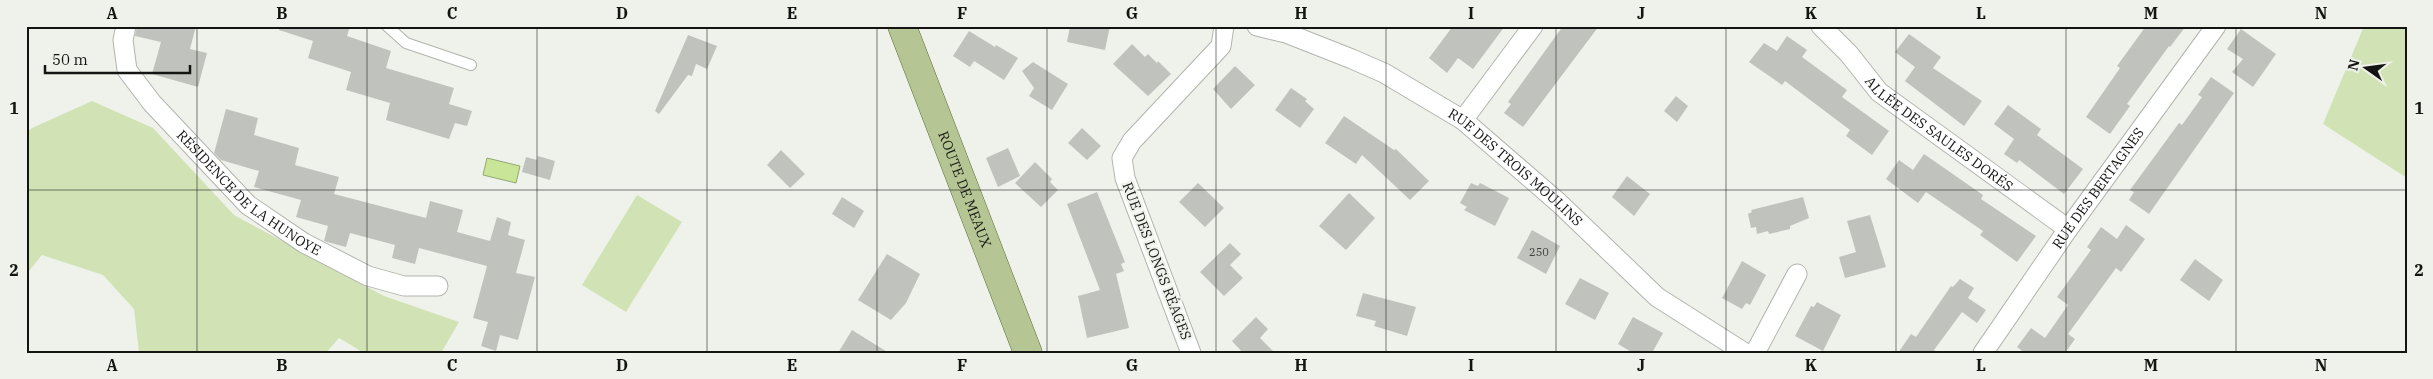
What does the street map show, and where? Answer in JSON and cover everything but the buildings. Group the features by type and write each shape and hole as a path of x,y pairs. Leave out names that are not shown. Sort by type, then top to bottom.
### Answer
{"main road":[{"name":"ROUTE DE MEAUX","path":"902,26 1028,353"}],"street":[{"name":"RÉSIDENCE DE LA HUNOYE","path":"126,26 123,40 127,70 152,103 248,205 304,243 368,276 404,286 438,286"},
{"name":"RUE DES LONGS RÉAGES","path":"1191,353 1125,178 1122,158 1132,141 1221,46 1224,26"},
{"path":"1462,120 1533,26"},
{"name":"ALLÉE DES SAULES DORÉS","path":"1822,26 1849,54 1878,92 2068,229"},
{"name":"RUE DES BERTAGNES","path":"1983,353 2068,229 2216,26"},
{"name":"RUE DES TROIS MOULINS","path":"1265,27 1352,58 1384,73 1462,120 1559,203 1657,297 1745,353"},
{"path":"1755,353 1797,274"}],"lane":[{"path":"387,26 406,44 471,65"}],"shaded area":[{"path":"2364,26 2407,26 2407,178 2323,124"},
{"path":"92,101 153,128 234,215 384,296 459,322 441,353 364,353 339,338 326,353 139,353 134,309 103,275 42,255 26,275 26,133 32,128"},
{"path":"487,158 520,166 516,183 483,175"},
{"path":"637,195 682,222 626,312 582,285"}]}
